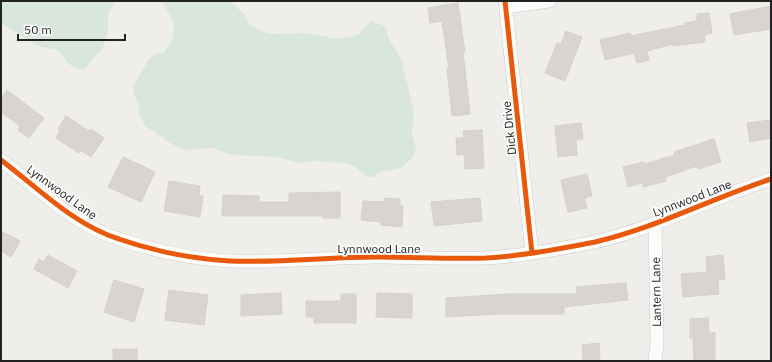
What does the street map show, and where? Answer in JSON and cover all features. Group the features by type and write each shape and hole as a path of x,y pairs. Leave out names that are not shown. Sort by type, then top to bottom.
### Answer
{"street":[{"path":"506,4 549,1"},
{"name":"Dick Drive","path":"506,4 532,253"},
{"name":"Lynnwood Lane","path":"1,160 62,208 90,226 118,239 201,258 255,261 369,257 488,258 532,253 597,241 656,223 742,188 771,180"},
{"name":"Lantern Lane","path":"655,361 657,343 656,223"}],"shaded area":[{"path":"1,1 116,1 108,13 108,31 103,47 85,69 79,70 70,65 58,50 37,46 1,23"},
{"path":"161,1 230,1 246,16 248,23 263,32 271,34 306,33 337,39 358,35 371,21 385,26 389,40 401,58 414,113 412,135 416,148 414,156 401,168 380,172 374,177 367,177 354,166 344,163 313,161 299,163 276,157 233,155 211,148 188,150 175,146 145,126 133,93 133,86 148,61 153,55 164,52 174,33 172,20"}],"building":[{"path":"458,3 465,52 463,52 470,114 452,116 447,69 449,69 442,21 430,23 428,8"},
{"path":"771,6 771,29 734,35 730,14"},
{"path":"709,13 712,33 704,35 705,42 673,46 673,44 647,51 649,60 637,63 634,53 605,60 600,40 630,33 631,36 685,25 684,23 697,21 697,14"},
{"path":"566,31 582,37 565,81 545,73 557,43 561,44"},
{"path":"7,90 44,118 29,138 18,130 20,126 1,112 1,98"},
{"path":"66,116 89,131 91,129 104,138 91,157 80,150 79,153 56,138 60,131 58,129"},
{"path":"771,120 771,138 750,142 747,123"},
{"path":"581,123 583,139 576,140 577,155 558,157 555,126"},
{"path":"482,130 484,168 465,169 464,154 457,155 456,138 464,138 463,131"},
{"path":"714,139 721,162 698,169 697,166 665,177 666,181 643,187 642,183 628,187 623,167 644,162 645,164 675,155 674,152"},
{"path":"123,157 155,172 141,202 108,187"},
{"path":"587,174 592,196 584,198 587,208 568,212 561,180"},
{"path":"169,181 200,186 199,196 203,196 200,217 164,211"},
{"path":"340,192 340,218 323,218 323,216 222,216 223,195 259,196 259,202 289,202 289,193"},
{"path":"385,198 400,199 400,206 403,206 402,227 381,225 381,222 361,220 363,201 384,202"},
{"path":"480,198 482,221 434,226 431,202"},
{"path":"1,231 20,241 11,257 1,251"},
{"path":"48,255 77,271 68,288 34,269 39,259 44,262"},
{"path":"723,255 725,279 718,280 719,294 683,297 681,274 707,272 706,257"},
{"path":"114,280 144,289 134,322 104,312"},
{"path":"626,283 628,300 564,307 564,314 496,314 446,317 446,298 509,294 577,294 576,287"},
{"path":"169,290 208,295 204,325 165,320"},
{"path":"281,293 282,314 241,316 241,295"},
{"path":"377,293 412,294 412,318 376,317"},
{"path":"341,294 356,294 356,323 314,323 314,317 306,317 306,301 341,301"},
{"path":"708,318 709,333 715,333 715,361 694,361 693,338 690,338 690,319"},
{"path":"599,343 600,361 583,361 582,345"},
{"path":"113,349 137,349 137,361 113,361"}],"cycle path":[{"path":"505,1 532,253"},
{"path":"1,160 57,205 87,225 103,233 160,251 230,261 377,257 486,258 541,252 618,236 662,221 771,179"}]}
